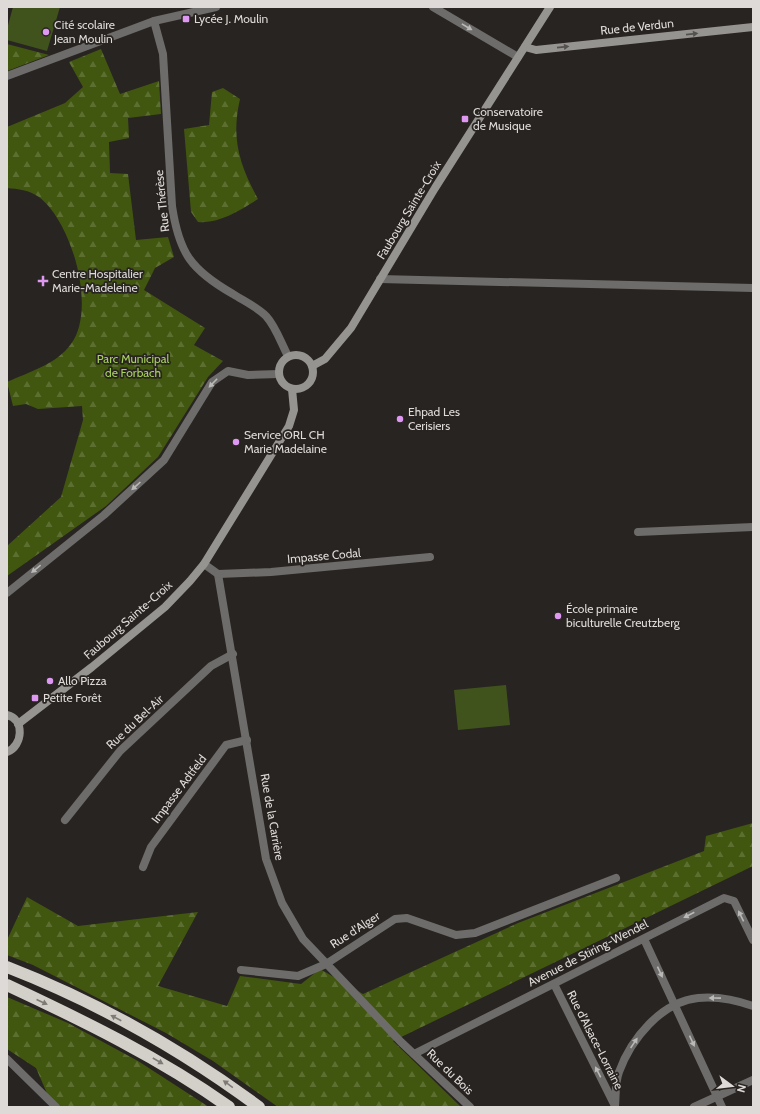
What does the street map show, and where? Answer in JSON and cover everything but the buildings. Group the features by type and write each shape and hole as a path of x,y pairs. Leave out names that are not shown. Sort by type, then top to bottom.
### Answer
{"highway":[{"path":"7,967 96,1007 168,1045 219,1077 259,1107"},
{"path":"7,985 96,1027 158,1061 229,1107"}],"main road":[{"name":"Faubourg Sainte-Croix","path":"312,366 325,359 337,347 351,328 435,188 550,7"},
{"name":"Rue de Verdun","path":"525,47 536,50 753,27"},
{"path":"295,354 302,356 308,360 312,366 313,375 309,383 302,388 292,389 282,382 279,374 280,365 288,356 295,354"},
{"name":"Faubourg Sainte-Croix","path":"18,724 165,607 204,564 289,426 294,410 292,389"},
{"path":"7,715 14,718 18,724 20,734 18,744 7,752"}],"street":[{"path":"7,76 154,21 216,7"},
{"path":"433,7 518,58"},
{"name":"Rue Thérèse","path":"154,21 163,54 174,223 184,252 195,267 217,285 258,309 267,317 288,356"},
{"path":"380,279 753,288"},
{"path":"7,593 104,515 164,460 212,382 228,371 248,375 279,374"},
{"path":"638,532 753,527"},
{"name":"Impasse Codal","path":"218,574 271,572 430,557"},
{"path":"204,564 218,574"},
{"name":"Rue de la Carrière","path":"218,574 269,866 282,903 303,939 414,1054"},
{"name":"Rue du Bel-Air","path":"65,820 120,751 211,666 233,654"},
{"name":"Impasse Adtfeld","path":"143,867 151,847 226,745 247,740"},
{"name":"Rue d'Alger","path":"241,970 298,976 326,964 395,919 407,918 456,935 475,933 616,878"},
{"name":"Avenue de Stiring-Wendel","path":"414,1054 724,898 734,901 753,940"},
{"path":"644,938 722,1107"},
{"name":"Rue d'Alsace-Lorraine","path":"554,984 615,1106"},
{"path":"615,1106 618,1073 632,1044 649,1022 676,1006 697,998 722,998 753,1006"},
{"name":"Rue du Bois","path":"414,1054 470,1107"},
{"path":"7,1059 56,1107"},
{"path":"694,1107 753,1080"}],"green space":[{"path":"13,7 60,7 47,51 7,40 7,29"},
{"path":"7,44 49,55 7,71"},
{"name":"Parc Municipal de Forbach","path":"101,49 120,94 159,81 161,114 128,118 129,138 109,142 110,173 128,174 136,240 168,237 174,257 155,268 144,290 205,328 194,345 223,361 208,377 158,457 106,506 7,576 7,546 61,497 83,420 82,406 38,409 26,404 13,406 7,382 42,367 65,351 71,344 78,329 82,310 81,289 77,267 62,226 51,209 39,197 27,191 7,188 7,127 65,103 83,87 69,62"},
{"path":"223,88 240,99 236,126 238,150 246,174 258,199 222,219 198,222 191,212 184,129 209,125 212,92"},
{"path":"506,685 510,725 458,730 454,690"},
{"path":"753,823 753,866 393,1041 461,1107 278,1107 213,1061 166,1033 33,965 7,955 7,940 27,897 78,926 198,912 158,986 227,1006 240,976 301,984 320,969 363,994 518,923 704,851 706,836"},
{"path":"7,997 68,1023 138,1061 209,1107 53,1107 36,1068 7,1049"}],"place":[{"name":"Lycée J. Moulin","path":"186,19"},
{"name":"Cité scolaire Jean Moulin","path":"46,32"},
{"name":"Conservatoire de Musique","path":"465,119"},
{"name":"Centre Hospitalier Marie-Madeleine","path":"43,281"},
{"name":"Ehpad Les Cerisiers","path":"400,419"},
{"name":"Service ORL CH Marie Madelaine","path":"236,442"},
{"name":"École primaire biculturelle Creutzberg","path":"558,616"},
{"name":"Allo Pizza","path":"50,681"},
{"name":"Petite Forêt","path":"35,698"}]}
